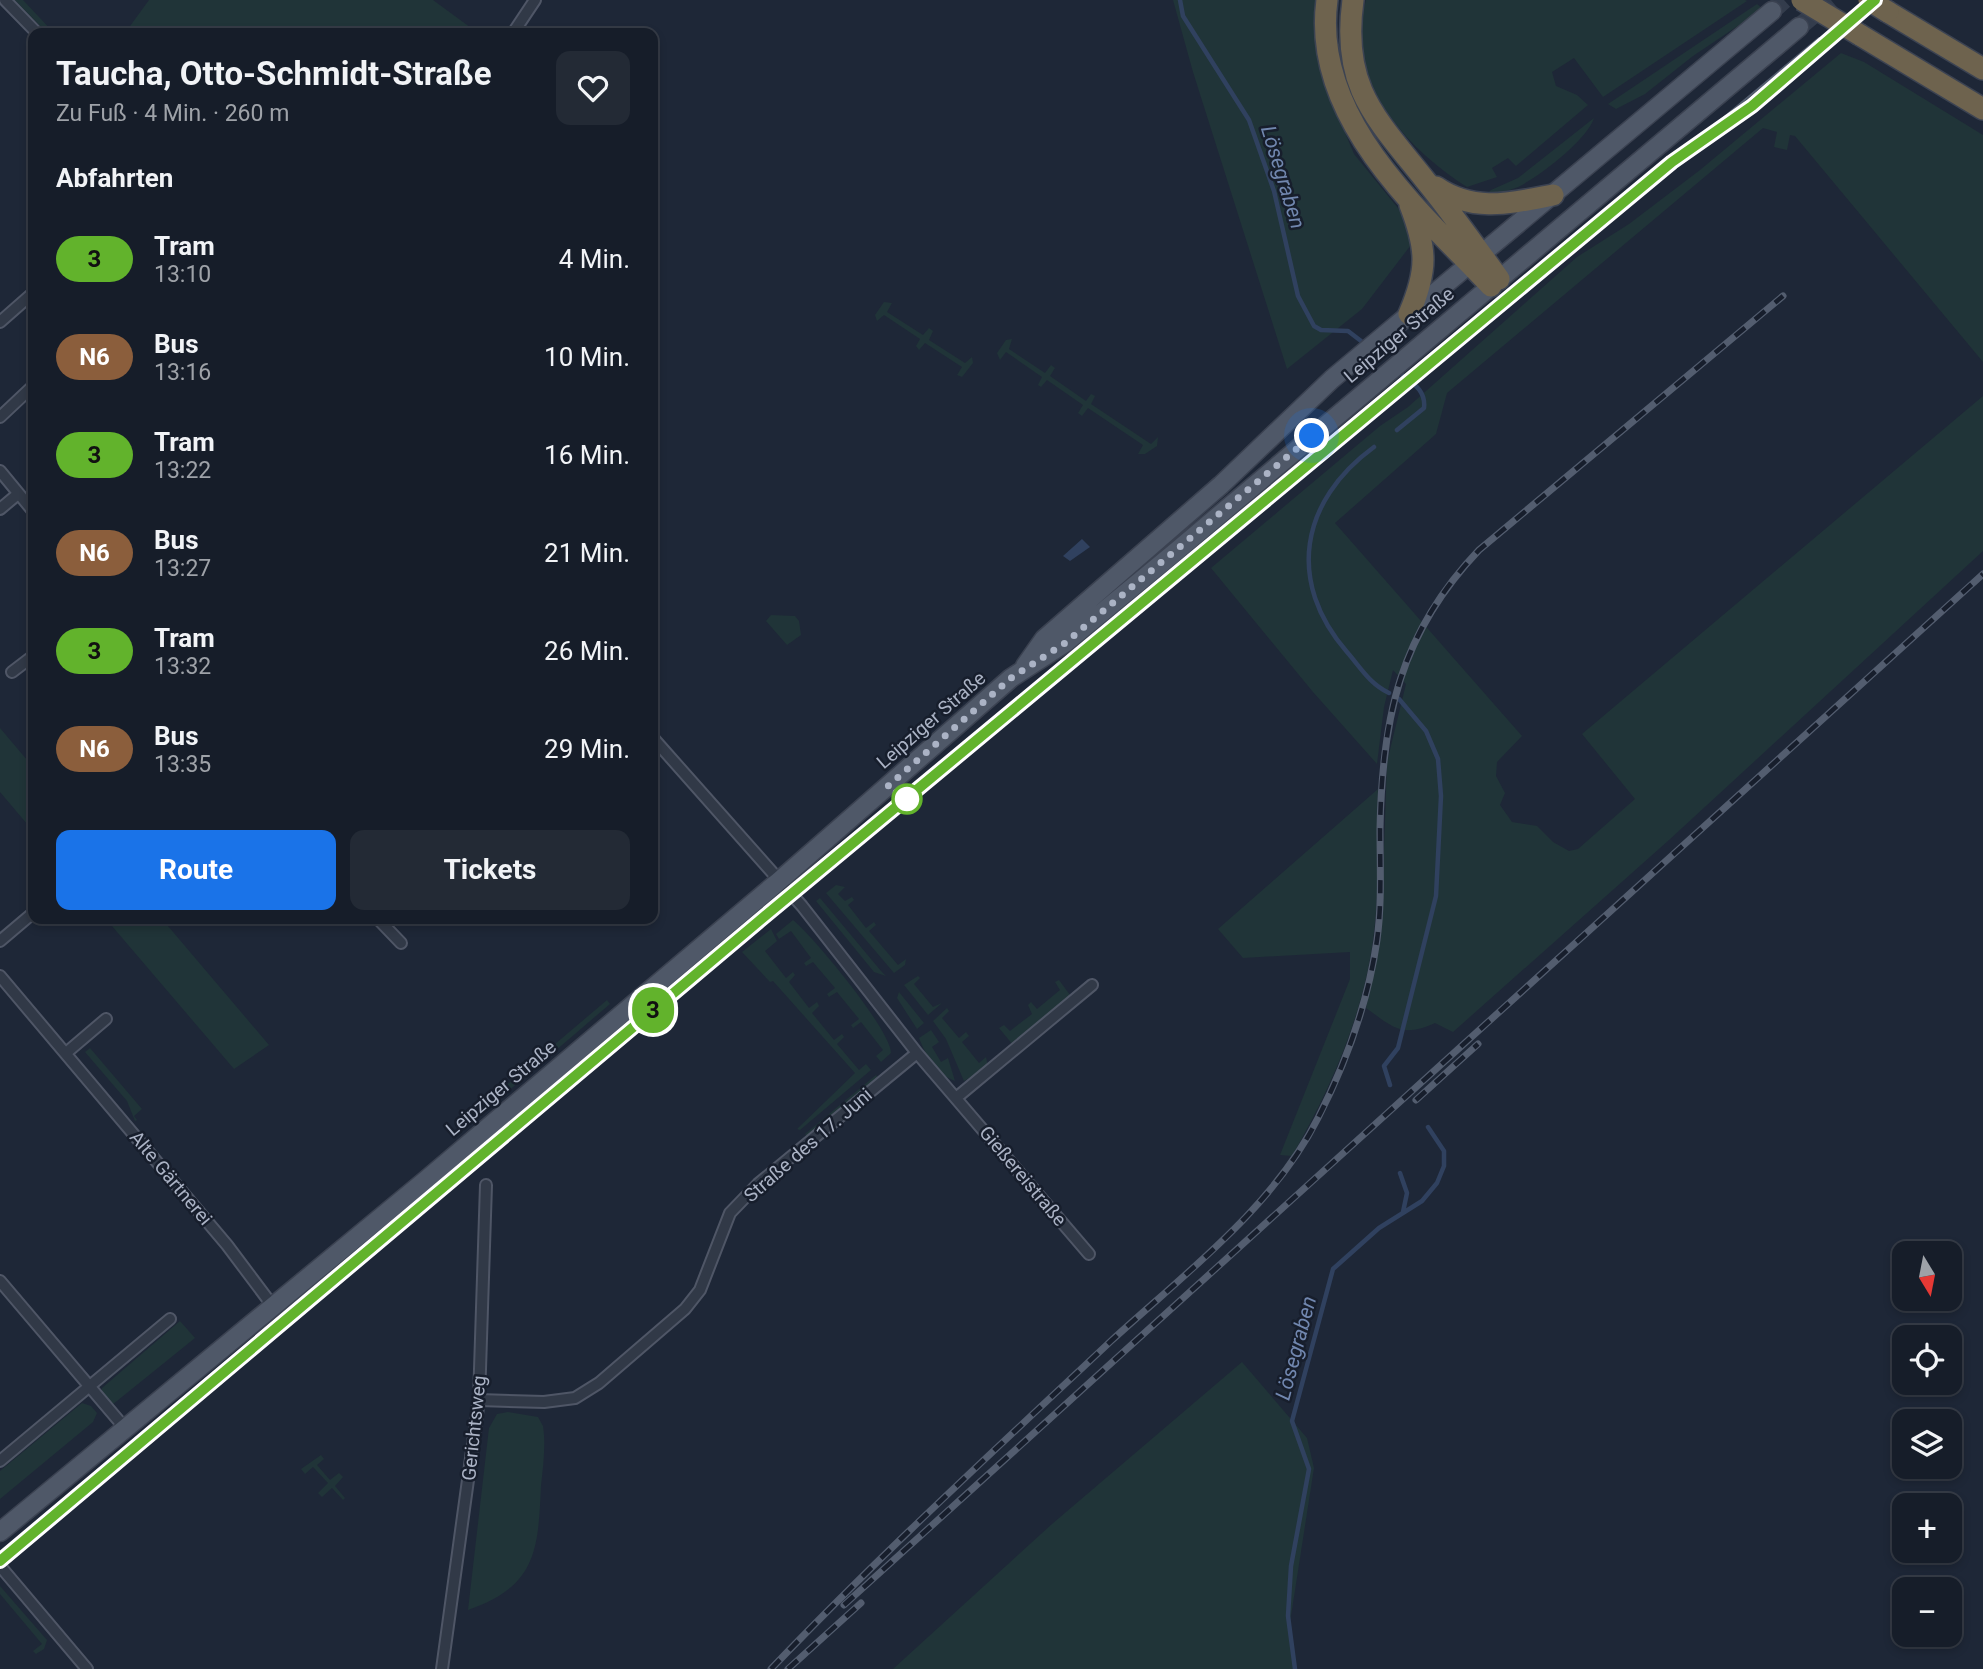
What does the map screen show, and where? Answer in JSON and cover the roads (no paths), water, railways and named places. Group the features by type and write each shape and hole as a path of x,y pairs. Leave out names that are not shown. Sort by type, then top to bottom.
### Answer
{"highway":[{"path":"1327,0 1328,49 1344,105 1371,152 1408,199 1476,259"},
{"path":"1353,0 1349,45 1366,104 1425,180 1476,259 1495,282"},
{"path":"1802,0 1983,109"},
{"path":"1868,0 1983,69"},
{"path":"1425,180 1455,199 1478,205 1553,195"},
{"path":"1408,199 1425,258 1419,290 1409,314"}],"main road":[{"name":"Leipziger Straße","path":"1023,669 1044,639 1221,485 1310,399 1772,11"},
{"name":"Leipziger Straße","path":"0,1532 426,1180 779,881 1023,669 1045,657 1074,635 1799,27"}],"street":[{"path":"5,0 32,28"},
{"path":"516,28 536,0"},
{"path":"0,321 28,297"},
{"path":"0,416 28,391"},
{"path":"0,471 28,505"},
{"path":"0,509 18,494"},
{"path":"12,673 28,660"},
{"path":"658,744 830,940 917,1053"},
{"path":"0,941 28,917"},
{"path":"383,924 401,943"},
{"name":"Alte Gärtnerei","path":"0,976 227,1245 272,1305"},
{"path":"956,1098 1092,985"},
{"path":"66,1054 106,1019"},
{"name":"Gießereistraße","path":"917,1053 1089,1254"},
{"name":"Straße des 17. Juni","path":"479,1400 544,1402 575,1398 599,1382 685,1309 700,1290 730,1213 758,1184 917,1053"},
{"name":"Gerichtsweg","path":"442,1669 479,1400 486,1185"},
{"path":"0,1281 124,1427"},
{"path":"0,1461 170,1319"},
{"path":"0,1566 87,1669"}],"water":[{"path":"1082,539 1090,547 1070,561 1063,556"}],"waterway":[{"name":"Lösegraben","path":"1180,0 1183,16 1249,120 1274,191 1298,296 1314,326 1321,330 1348,331 1361,341"},
{"name":"Lösegraben","path":"1397,430 1424,408 1421,392 1401,374"},
{"name":"Lösegraben","path":"1374,447 1349,468 1330,492 1317,517 1310,544 1309,571 1315,598 1328,625 1366,675 1389,693"},
{"name":"Lösegraben","path":"1390,1085 1384,1066 1398,1048 1436,896 1441,796 1438,759 1426,731 1399,699"},
{"name":"Lösegraben","path":"1295,1669 1288,1616 1291,1566 1309,1469 1292,1421 1333,1269 1379,1228 1422,1201 1437,1183 1444,1166 1444,1151 1428,1127"},
{"path":"1400,1173 1407,1193 1403,1212"}],"tunnel":[{"path":"1772,11 1784,0"},
{"path":"1799,27 1831,0"}],"tram line":[{"name":"3","path":"0,1561 759,921 1672,162 1752,106 1875,0"},
{"path":"0,1561 759,921 1819,38"}],"railway":[{"path":"771,1669 939,1503 1225,1238 1277,1181 1318,1118 1347,1054 1362,1009 1379,926 1382,788 1391,713 1413,645 1430,613 1452,581 1479,550 1783,296"},
{"path":"844,1605 1983,574"},
{"path":"1416,1100 1478,1044"},
{"path":"788,1669 861,1603"}]}
